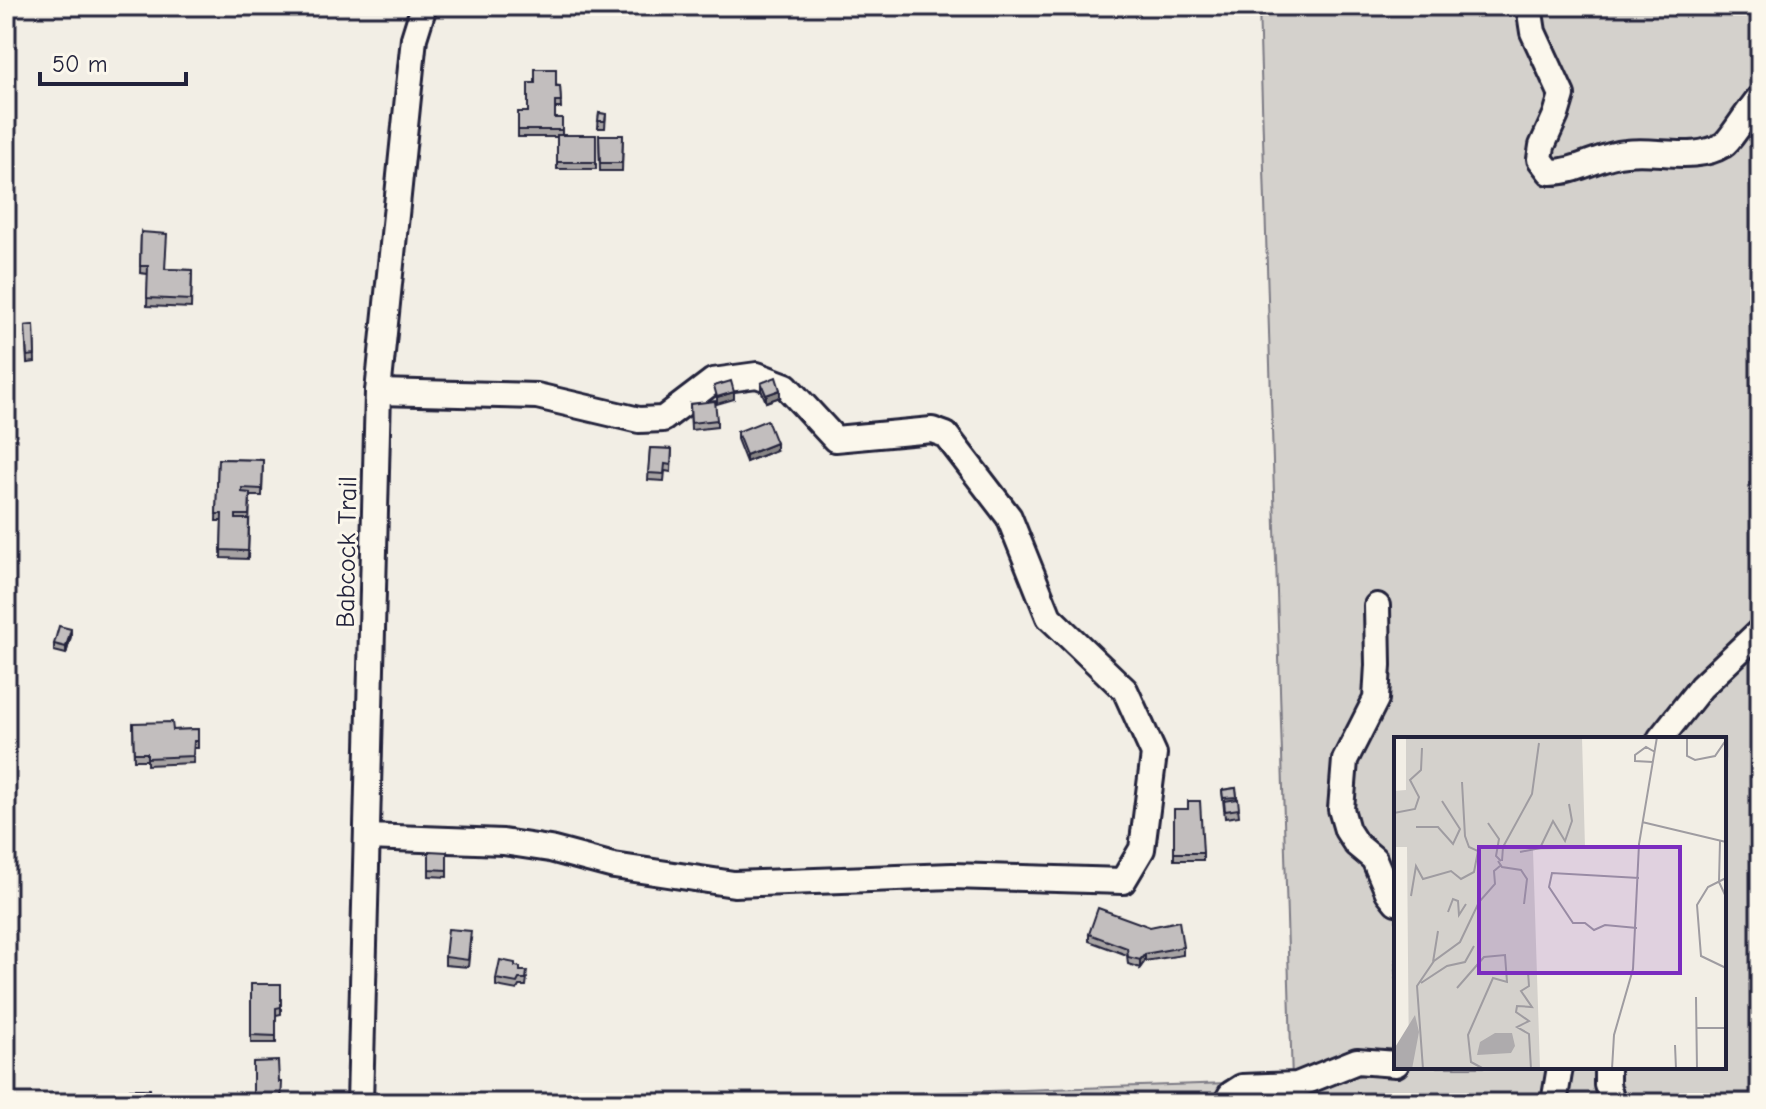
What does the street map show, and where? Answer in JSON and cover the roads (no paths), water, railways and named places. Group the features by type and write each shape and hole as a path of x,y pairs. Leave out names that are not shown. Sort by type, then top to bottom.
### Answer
{"street":[{"name":"Babcock Trail","path":"360,1103 378,392 412,53 424,6"},
{"path":"1529,6 1533,32 1562,95 1542,146 1540,159 1550,172 1566,172 1590,161 1626,153 1704,153 1727,144 1743,116 1760,97"},
{"path":"367,837 503,842 550,849 614,866 734,884 952,876 1123,881 1142,849 1154,754 1125,690 1049,617 1009,517 946,435 932,430 835,439 786,386 757,375 713,381 663,419 639,420 537,396 378,392"},
{"path":"1377,606 1376,699 1345,760 1341,809 1347,830 1356,844 1374,859 1394,900"},
{"path":"1662,737 1701,687 1760,631"},
{"path":"1226,1103 1231,1094 1242,1087 1297,1085 1357,1061 1394,1064"},
{"path":"1554,1103 1560,1069"},
{"path":"1607,1069 1607,1085 1613,1103"}]}
